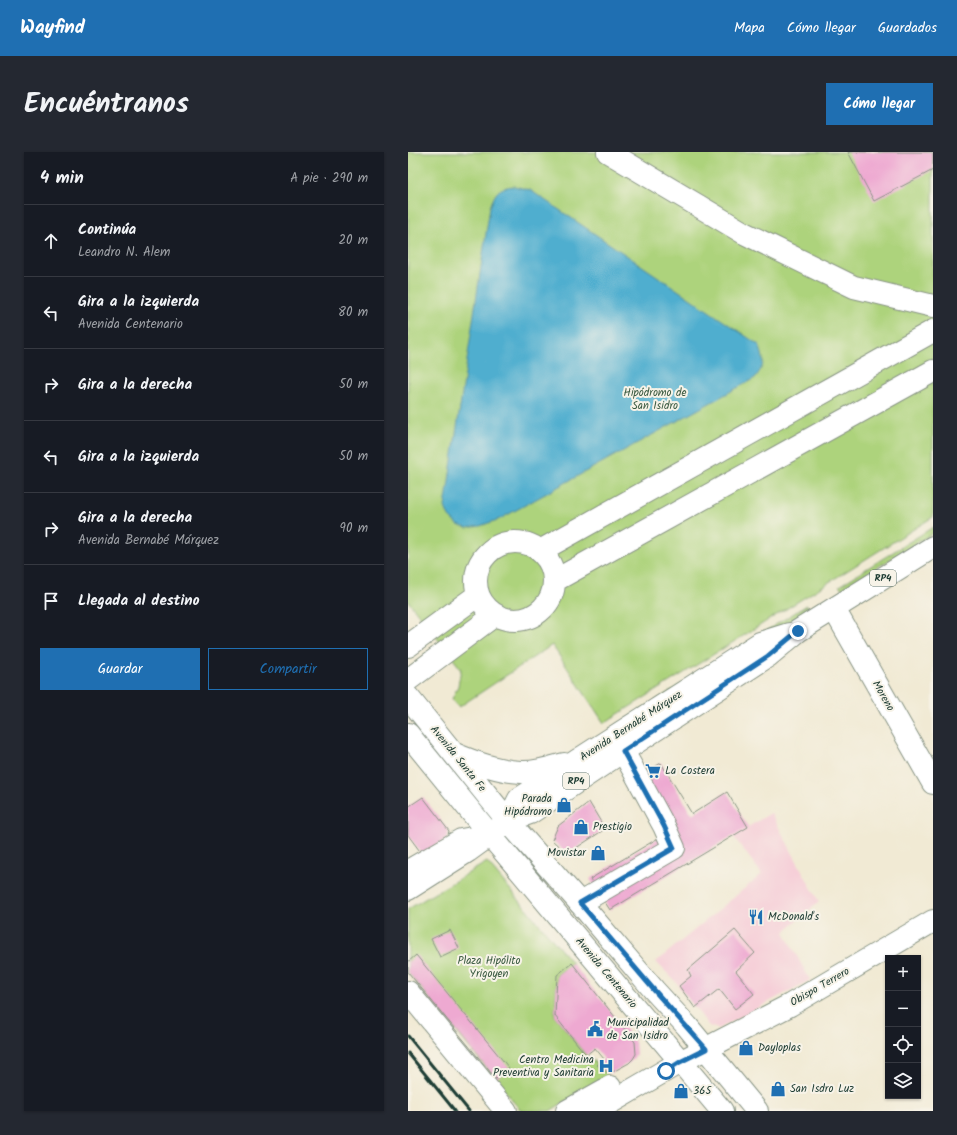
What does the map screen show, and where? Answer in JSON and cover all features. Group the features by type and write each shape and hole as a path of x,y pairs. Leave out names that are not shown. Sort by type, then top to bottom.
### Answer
{"main road":[{"path":"608,152 744,233 854,287 933,306"},
{"path":"540,551 933,331"},
{"path":"554,580 933,371"},
{"path":"512,542 526,544 540,551 549,562 554,580 553,590 547,604 537,614 524,620 509,620 495,615 485,607 478,596 476,581 478,567 486,555 498,546 512,542"},
{"name":"Avenida Bernabé Márquez","path":"508,821 530,813 768,656 798,631 933,548"},
{"path":"408,646 478,596"},
{"name":"Moreno","path":"834,608 933,783"},
{"path":"408,680 495,615"},
{"name":"Avenida Bernabé Márquez","path":"508,821 519,799 578,760 760,643 798,631"},
{"name":"Avenida Santa Fe","path":"408,697 508,821"},
{"name":"Avenida Santa Fe","path":"408,734 490,835"},
{"path":"580,903 674,848 655,808 623,751"},
{"path":"455,754 498,770 522,772 542,770 578,760"},
{"path":"508,821 706,1049 757,1111"},
{"name":"RP4","path":"408,889 468,851 508,821"},
{"path":"408,871 461,840 490,835"},
{"name":"Avenida Centenario","path":"490,835 722,1111"},
{"name":"Obispo Terrero","path":"676,1057 706,1049 790,1005 933,922"},
{"path":"408,992 506,1111"},
{"path":"567,1111 676,1057"},
{"path":"596,1111 676,1057"}],"shaded area":[{"name":"McDonald's","path":"771,813 819,902 784,932 810,980 718,1029 709,1026 675,981 656,962 762,874 733,836"}],"green space":[{"name":"Hipódromo de San Isidro","path":"408,152 933,152 933,517 604,723 552,645 459,707 452,699 458,686 461,669 408,601"},
{"path":"933,527 933,533 842,589 839,586"},
{"path":"807,605 810,609 609,730"},
{"name":"Plaza Hipólito Yrigoyen","path":"487,862 572,963 557,975 555,1016 586,1055 609,1074 550,1111 521,1111 408,972 408,909"}],"water":[{"path":"514,186 530,190 759,345 763,363 761,370 755,378 500,519 480,526 467,528 458,525 449,517 445,507 490,207 498,192 504,188"}],"building":[{"path":"848,152 933,152 933,170 874,201"},
{"path":"661,763 692,814 727,792 748,827 610,910 590,879 665,834 632,781"},
{"path":"423,797 449,831 447,839 422,854 408,835 408,807"},
{"name":"Prestigio","path":"589,802 605,829 567,854 552,840 558,826"},
{"path":"450,930 459,948 440,957 431,939"},
{"path":"735,930 755,953 736,971 754,994 735,1009 719,989 695,1008 679,986 691,976 688,970"},
{"path":"416,955 509,1068 496,1079 408,972 408,962"},
{"name":"Municipalidad de San Isidro","path":"572,963 635,1042 636,1054 633,1059 629,1063 609,1074 597,1065 604,1059 595,1048 586,1055 555,1016 557,975"}],"railway":[{"path":"408,1036 469,1111"},
{"path":"408,1053 455,1111"}],"place":[{"name":"La Costera","path":"653,771"},
{"name":"Parada Hipódromo","path":"564,805"},
{"name":"Prestigio","path":"581,827"},
{"name":"Movistar","path":"598,853"},
{"name":"McDonald's","path":"756,917"},
{"name":"Municipalidad de San Isidro","path":"595,1029"},
{"name":"Dayloplas","path":"746,1048"},
{"name":"Centro Medicina Preventiva y Sanitaria","path":"606,1066"},
{"name":"San Isdro Luz","path":"778,1089"},
{"name":"365","path":"681,1091"}],"route":[{"path":"666,1071 706,1049 580,903 674,848 639,778 623,751 768,656 798,631"}]}
